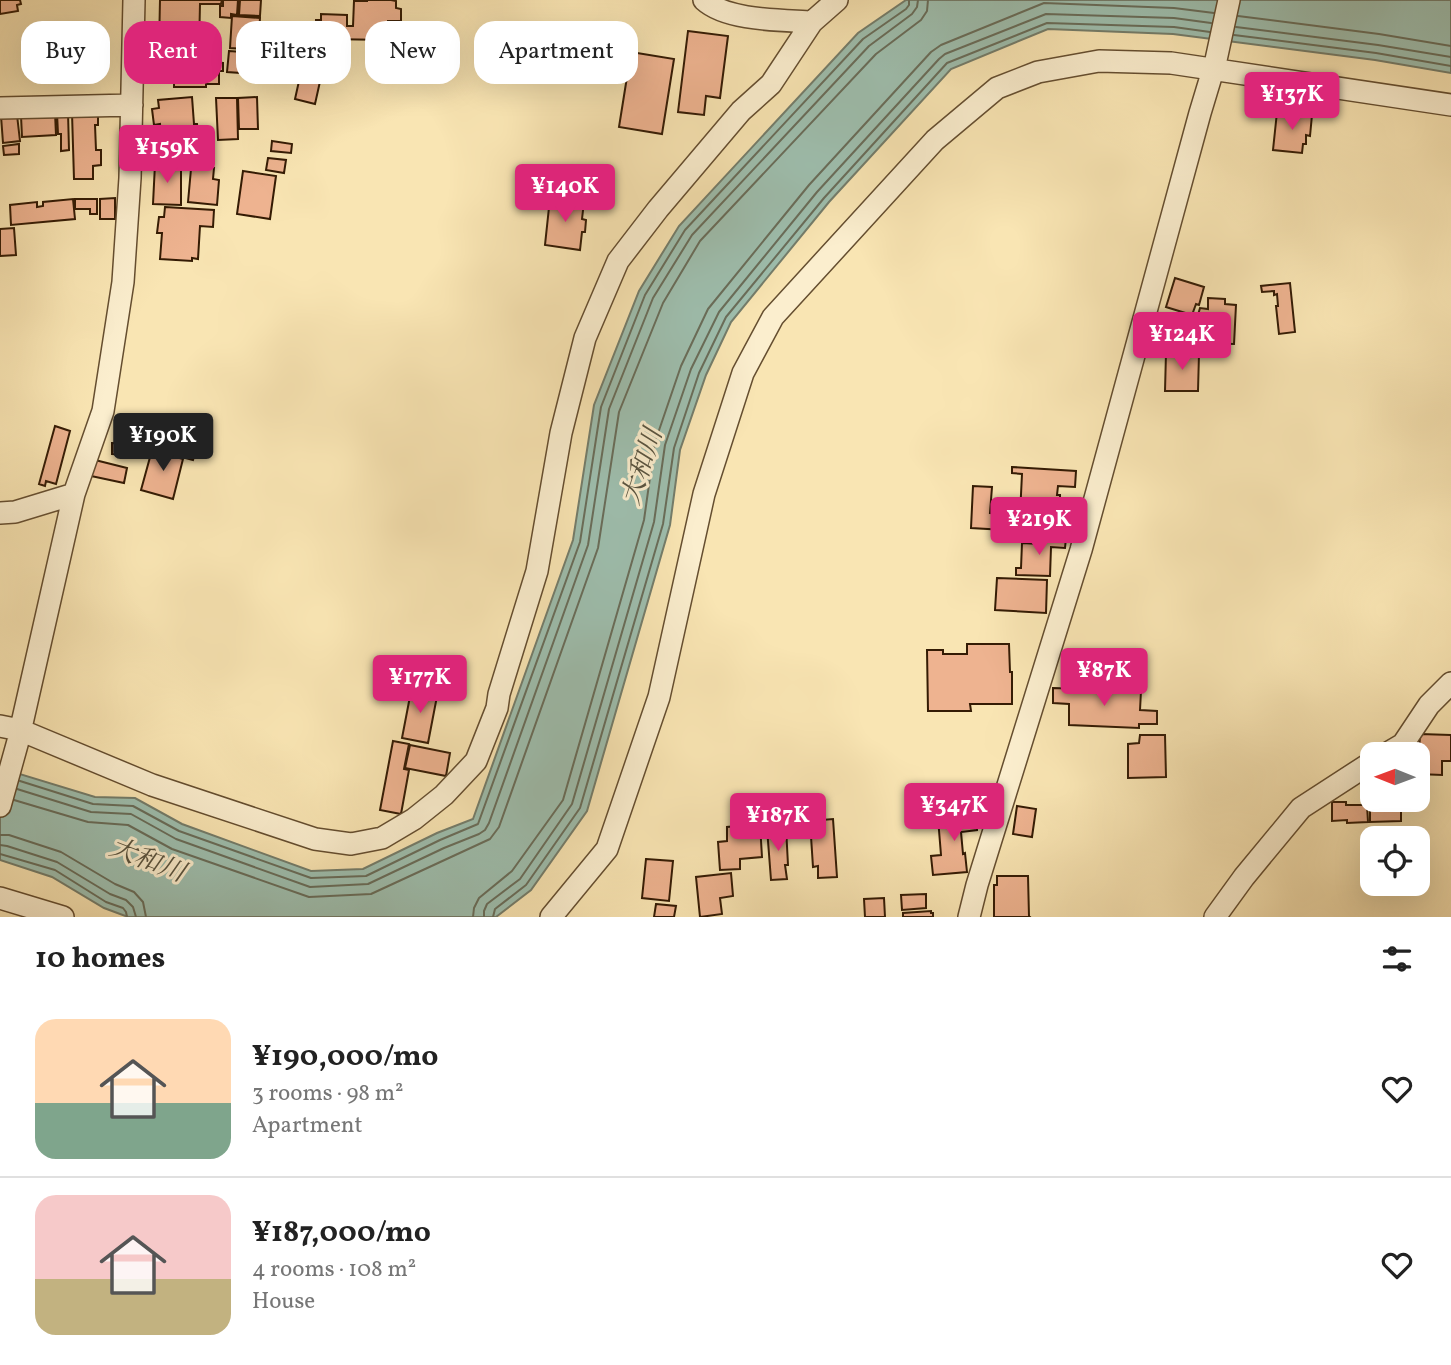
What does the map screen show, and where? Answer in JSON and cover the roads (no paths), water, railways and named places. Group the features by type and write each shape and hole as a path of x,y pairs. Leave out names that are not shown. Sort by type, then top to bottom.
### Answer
{"street":[{"path":"0,806 13,732 74,494 103,411 123,282 130,178 134,0"},
{"path":"704,0 727,13 811,22"},
{"path":"13,732 152,785 315,839 351,844 382,838 414,819 444,795 476,761 497,708 537,571 561,432 585,338 618,261 741,111 771,84 811,22 837,0"},
{"path":"968,917 1081,550 1214,65 1229,0"},
{"path":"551,917 607,849 659,697 704,494 743,373 773,317 935,140 997,88 1038,72 1100,61 1214,65 1451,105"},
{"path":"0,108 132,104"},
{"path":"0,513 15,512 74,494"},
{"path":"1403,742 1429,705 1451,683"},
{"path":"1215,917 1301,808 1360,770"},
{"path":"0,898 63,917"}],"water":[{"name":"大和川","path":"906,0 1451,0 1451,73 1375,60 1173,34 1048,29 951,69 829,202 731,322 706,375 680,450 670,525 587,811 531,890 496,917 128,917 104,908 52,877 0,860 0,768 95,797 135,798 182,824 311,871 363,869 437,833 473,819 573,540 594,405 639,291 679,226 858,33"}]}
